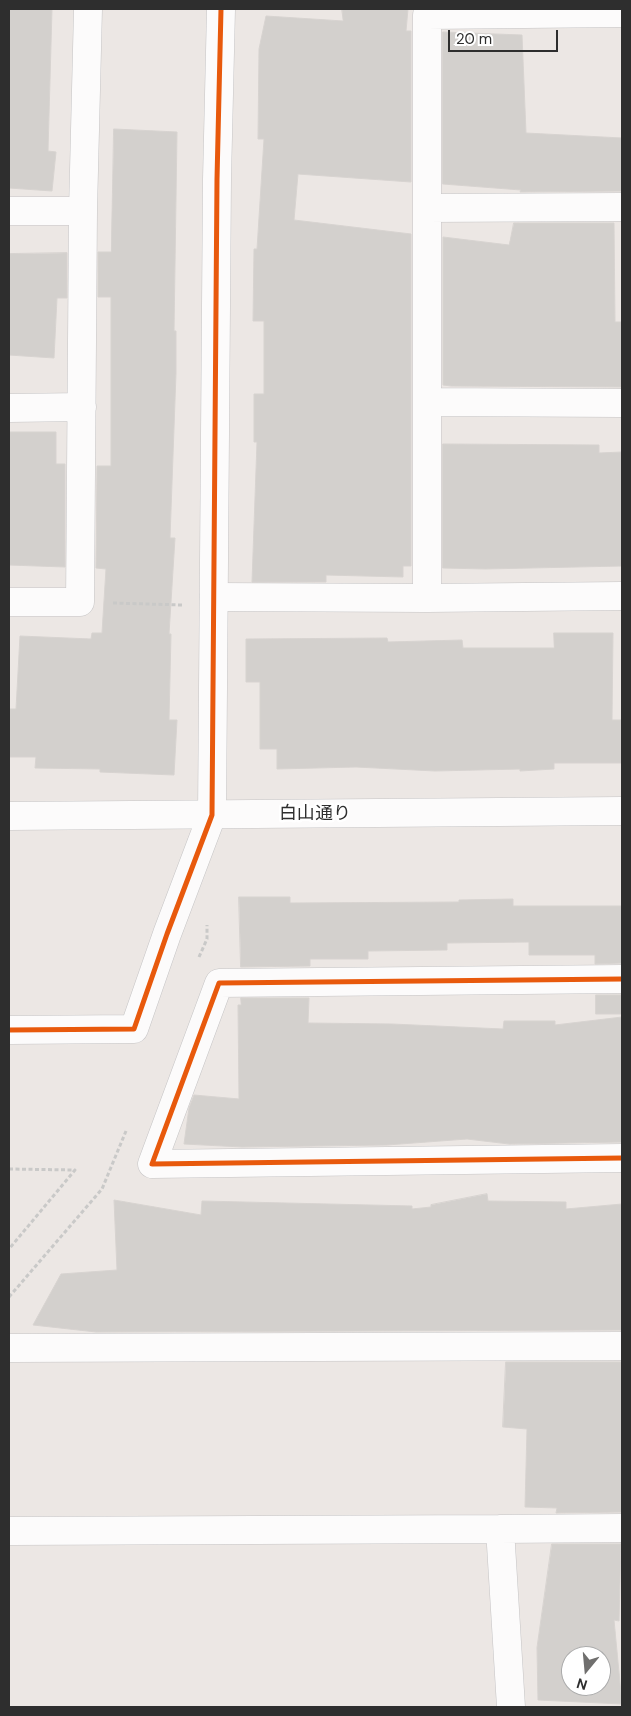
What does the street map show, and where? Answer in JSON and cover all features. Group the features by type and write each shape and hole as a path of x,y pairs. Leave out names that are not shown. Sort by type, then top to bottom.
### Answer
{"street":[{"path":"9,602 80,602 83,211 88,9"},
{"path":"9,1030 134,1029 167,934 212,815 217,169 221,9"},
{"path":"427,598 427,15 622,14"},
{"path":"427,208 622,208"},
{"path":"9,211 83,211"},
{"path":"428,402 622,403"},
{"path":"9,408 82,407"},
{"path":"214,601 622,596"},
{"name":"白山通り","path":"9,816 622,811"},
{"path":"622,979 220,983 152,1164 622,1158"},
{"path":"9,1348 622,1346"},
{"path":"9,1531 622,1528"},
{"path":"500,1529 511,1707"}],"path":[{"path":"80,602 214,601"},
{"path":"195,966 207,939 208,920"},
{"path":"9,1298 102,1189 128,1126"},
{"path":"9,1169 75,1170 9,1249"}],"building":[{"path":"9,9 52,9 48,151 56,152 52,191 9,188"},
{"path":"342,9 408,9 406,31 411,31 411,182 298,174 294,220 411,234 411,566 403,566 403,577 326,575 326,582 252,582 257,442 254,442 254,394 264,394 264,321 253,321 254,249 257,249 264,139 258,139 259,49 266,16 343,21"},
{"path":"443,32 522,35 526,133 622,138 622,191 520,192 521,190 443,184"},
{"path":"114,129 177,132 174,331 176,331 176,373 170,538 175,538 169,634 171,634 169,720 177,720 174,775 100,772 100,769 35,768 36,757 9,757 9,709 16,709 20,636 91,639 92,633 102,633 106,569 96,568 97,466 111,466 111,297 98,297 98,252 111,252"},
{"path":"514,223 614,223 615,322 622,322 622,387 443,385 443,237 509,245"},
{"path":"67,253 67,298 57,298 54,358 9,355 9,254"},
{"path":"9,432 56,432 56,464 65,464 65,567 9,565"},
{"path":"443,444 599,445 599,453 622,452 622,566 443,568"},
{"path":"554,633 613,633 612,720 621,720 621,763 554,763 554,769 520,771 520,769 435,771 356,767 277,769 277,749 260,749 260,682 246,682 246,639 387,638 388,642 462,640 463,648 554,648"},
{"path":"239,897 290,897 290,903 459,902 459,900 513,899 513,906 622,906 622,963 595,964 595,955 529,955 529,942 447,943 447,950 368,951 368,959 310,959 310,966 241,967"},
{"path":"596,995 622,995 622,1014 596,1014"},
{"path":"241,998 309,998 308,1023 392,1024 503,1029 504,1021 555,1021 555,1025 622,1017 622,1142 509,1144 467,1139 387,1145 242,1147 184,1144 189,1108 194,1095 239,1099 238,1005 241,1005"},
{"path":"487,1194 488,1201 566,1202 566,1209 622,1204 622,1330 96,1332 33,1325 61,1274 117,1270 114,1200 201,1215 202,1201 412,1206 412,1209 431,1207 431,1205"},
{"path":"506,1362 622,1362 622,1512 556,1513 557,1508 525,1507 527,1429 503,1427"},
{"path":"552,1544 621,1544 619,1621 614,1620 622,1704 538,1700 537,1648"}],"cycle path":[{"path":"9,1030 134,1029 167,934 212,815 217,179 221,9"},
{"path":"622,979 219,983 152,1164 622,1158"}]}
